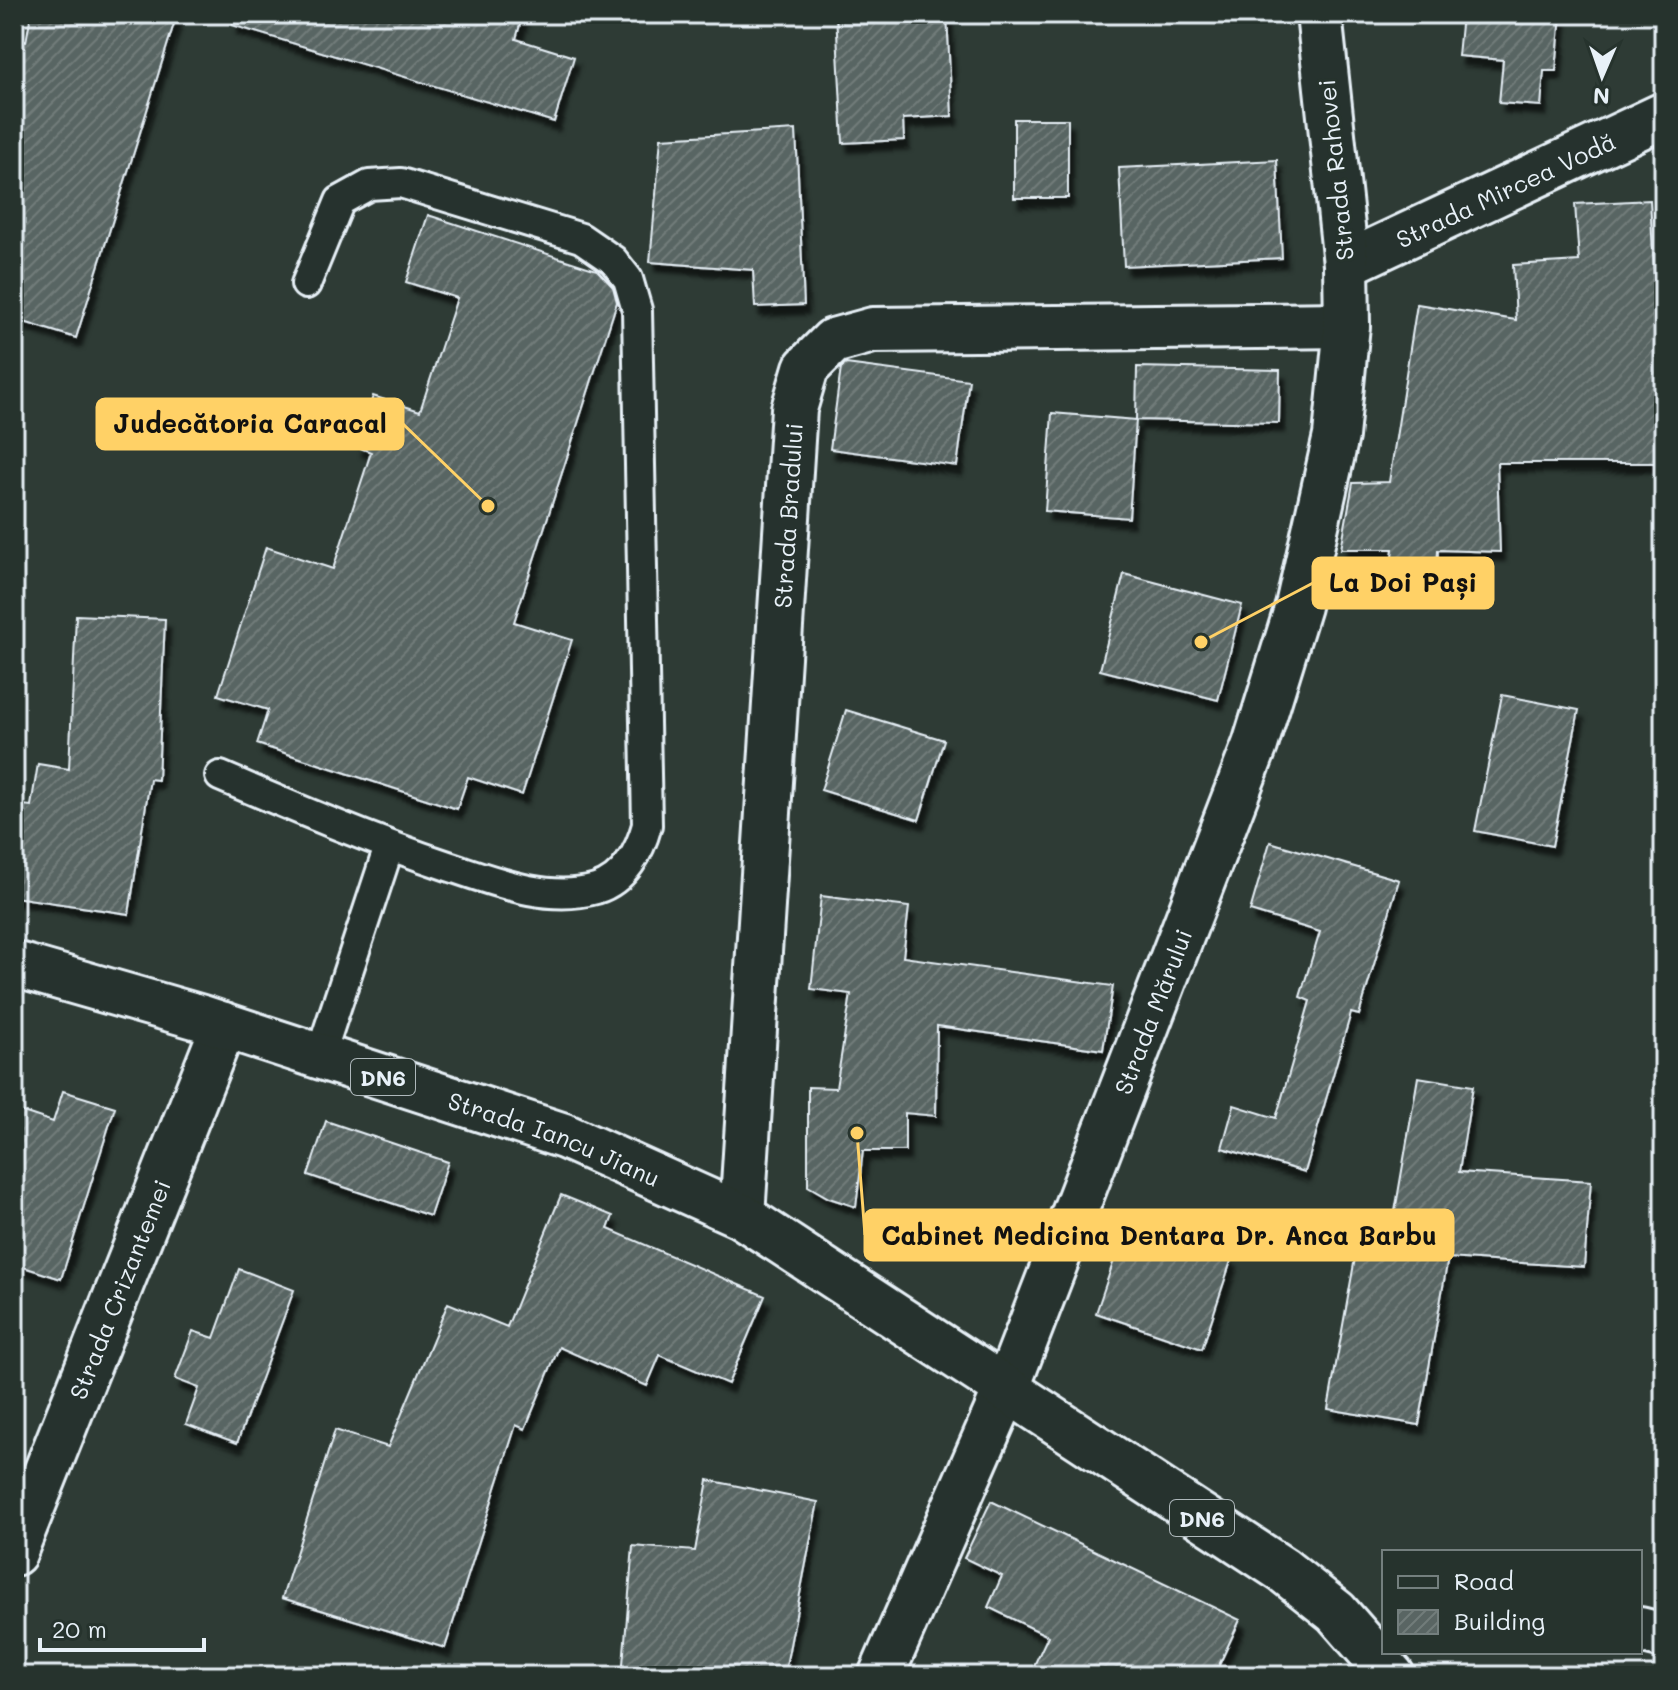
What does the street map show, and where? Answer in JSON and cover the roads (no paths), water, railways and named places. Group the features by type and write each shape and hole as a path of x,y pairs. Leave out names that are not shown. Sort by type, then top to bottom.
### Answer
{"main road":[{"name":"Strada Rahovei","path":"1319,14 1346,264 1347,325"},
{"name":"Strada Mircea Vodă","path":"1346,264 1664,115"},
{"name":"Strada Bradului","path":"742,1216 794,409 806,368 833,341 873,330 1347,325"},
{"name":"Strada Mărului","path":"881,1676 1006,1390 1255,745 1298,606 1336,436 1347,325"},
{"name":"Strada Iancu Jianu","path":"14,964 224,1025 564,1136 742,1216 1006,1390"},
{"name":"Strada Crizantemei","path":"14,1553 224,1025"},
{"name":"DN6","path":"1006,1390 1283,1570 1336,1612 1389,1664"},
{"path":"1642,1630 1664,1636"}],"lane":[{"path":"220,776 389,847 510,886 558,894 599,888 626,869 641,848 647,825 637,310 628,279 613,260 581,238 401,183 369,185 340,201 306,284"},
{"path":"320,1056 389,847"}],"place":[{"name":"Judecătoria Caracal","path":"488,506"},
{"name":"La Doi Pași","path":"1201,642"},
{"name":"Cabinet Medicina Dentara Dr. Anca Barbu","path":"857,1133"}]}
